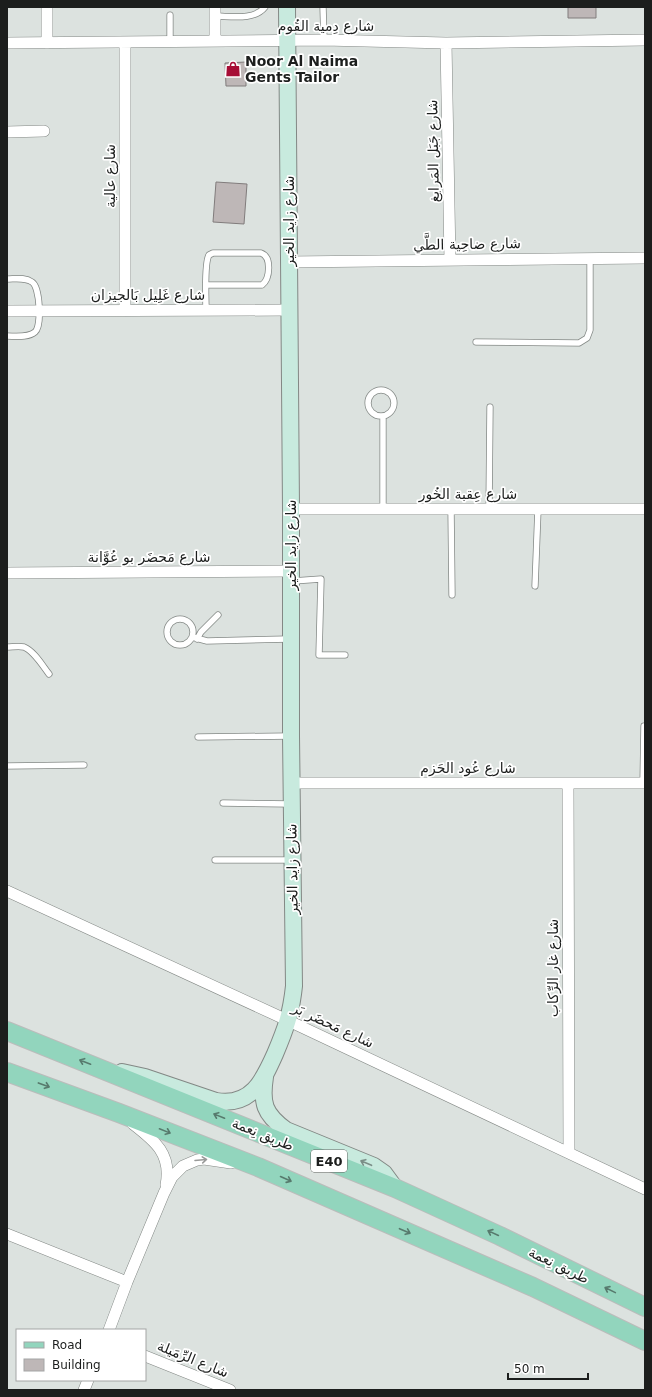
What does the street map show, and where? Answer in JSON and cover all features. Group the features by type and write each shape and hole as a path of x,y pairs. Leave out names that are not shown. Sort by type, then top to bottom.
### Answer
{"main road":[{"name":"طريق نِعمة","path":"7,1031 395,1188 500,1236 645,1307"},
{"name":"E40","path":"7,1072 120,1113 258,1167 533,1287 645,1341"}],"street":[{"path":"47,7 47,43"},
{"name":"شارع زايد الخير","path":"265,1077 289,1021 294,986 291,783 290,310 287,7"},
{"path":"215,12 215,41"},
{"name":"شارع دِمية القُوم","path":"7,43 324,40 446,43 645,40"},
{"name":"شارع عالية","path":"126,42 126,310"},
{"name":"شارع جَبَل المَرايغ","path":"446,43 450,260"},
{"path":"7,132 44,131"},
{"name":"شارع ضاحِية الطَّي","path":"289,262 645,258"},
{"name":"شارع غَلِيل بَالجيزان","path":"7,311 290,310"},
{"name":"شارع عِقبة الخُور","path":"291,509 645,509"},
{"name":"شارع مَحضَر بو عُوَّانة","path":"7,573 291,576"},
{"name":"شارع عُود الحَزم","path":"291,783 644,783"},
{"name":"شارع غار الرِّكاب","path":"568,783 569,1153"},
{"name":"شارع مَحضَر بَر","path":"7,891 289,1021 645,1189"},
{"path":"108,1071 130,1073 145,1077 216,1101 228,1103 237,1101 248,1095 265,1077"},
{"path":"265,1077 263,1091 264,1104 268,1113 276,1123 286,1130 374,1166 384,1173 395,1188"},
{"path":"120,1113 150,1137 161,1150 167,1167 168,1176 164,1193"},
{"path":"109,1329 164,1193 177,1171 189,1162 196,1160 211,1160 258,1167"},
{"path":"7,1234 127,1282"},
{"name":"شارع الرِّمَيلة","path":"146,1356 230,1390"}],"lane":[{"path":"215,12 251,16 260,12 265,7"},
{"path":"323,7 324,40"},
{"path":"170,15 170,42"},
{"path":"206,310 207,259 211,253 261,253 267,256 267,279 262,285 207,285"},
{"path":"476,342 579,343 587,338 590,330 590,258"},
{"path":"7,279 22,279 35,284 37,289 39,311 39,325 34,332 29,335 7,336"},
{"path":"379,389 387,390 393,396 394,405 391,412 383,416 375,415 368,409 367,400 371,393 379,389"},
{"path":"489,509 490,407"},
{"path":"383,416 383,509"},
{"path":"451,509 452,595"},
{"path":"535,586 538,509"},
{"path":"291,576 321,579 319,655 345,655"},
{"path":"195,638 193,628 188,621 180,618 173,620 167,627 167,635 172,642 179,645 187,643 195,638 218,615"},
{"path":"195,638 207,641 291,639"},
{"path":"7,647 24,647 33,654 49,674"},
{"path":"644,726 644,783"},
{"path":"198,737 291,736"},
{"path":"7,766 84,765"},
{"path":"223,803 292,804"},
{"path":"214,860 292,860"}],"building":[{"path":"568,7 596,7 596,18 568,18"},
{"path":"246,62 246,86 226,86 225,63"},
{"path":"216,182 247,184 244,224 213,222"}],"place":[{"name":"Noor Al Naima Gents Tailor","path":"233,69"}]}
